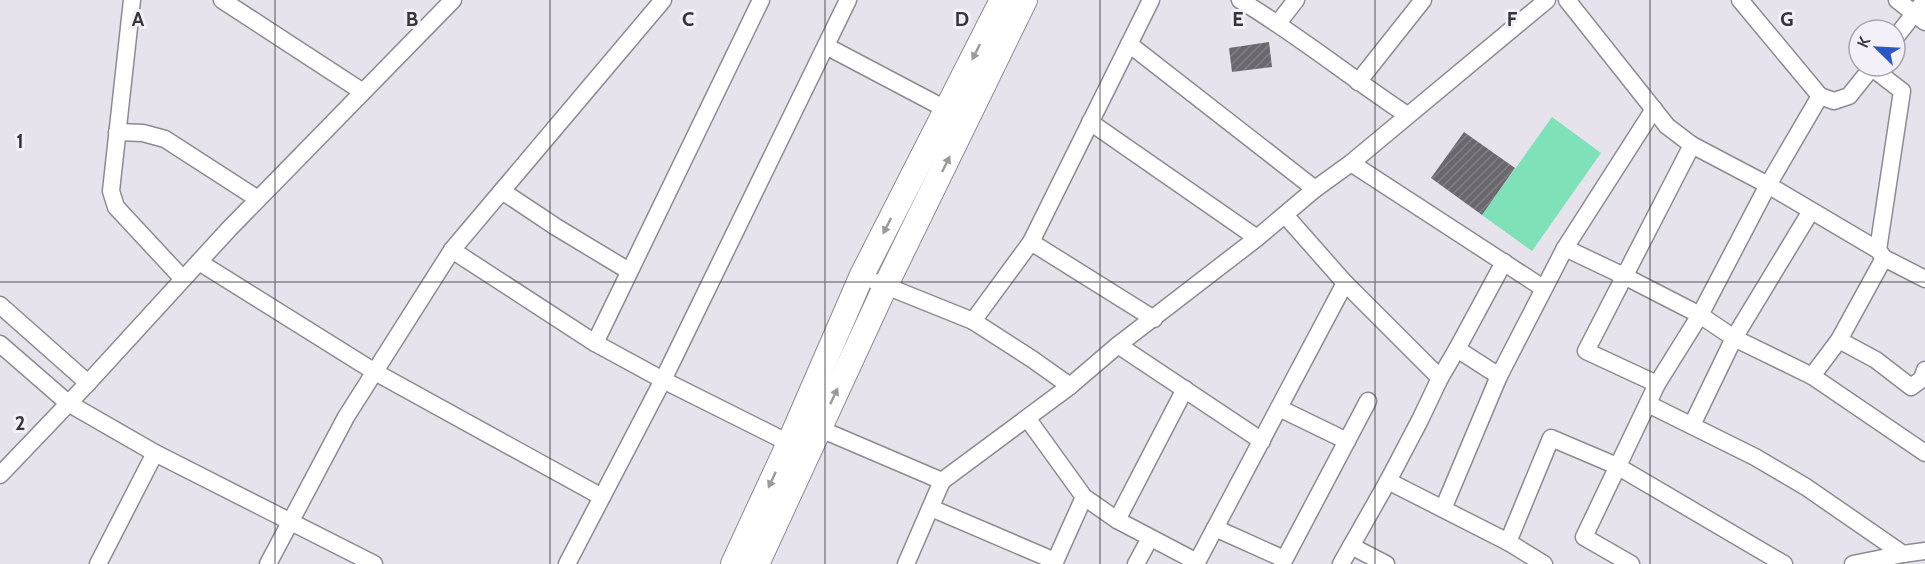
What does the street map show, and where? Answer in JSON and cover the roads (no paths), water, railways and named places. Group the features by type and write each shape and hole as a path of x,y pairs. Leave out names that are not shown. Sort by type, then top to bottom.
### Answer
{"street":[{"path":"132,0 111,191 116,207 183,279"},
{"path":"222,0 363,92"},
{"path":"0,475 258,199 453,0"},
{"path":"267,564 346,417 452,250 663,0"},
{"path":"594,343 761,0"},
{"path":"567,564 663,380 848,0"},
{"path":"732,564 885,287 1002,0"},
{"path":"809,424 862,275 1026,0"},
{"path":"973,321 1031,242 1151,0"},
{"path":"1240,0 1278,23 1407,115"},
{"path":"1278,23 1296,0"},
{"path":"1358,82 1423,0"},
{"path":"906,564 942,481 1070,386 1118,345 1257,238 1315,189 1352,163 1547,0"},
{"path":"1567,0 1667,126 1692,145 1768,185 1925,279"},
{"path":"1740,0 1820,96 1834,101 1849,96 1863,78"},
{"path":"1897,0 1920,18"},
{"path":"1907,28 1920,18 1925,0"},
{"path":"1129,44 1315,189"},
{"path":"826,46 957,115"},
{"path":"1812,376 1839,340 1881,254 1902,91 1886,78"},
{"path":"1631,564 1584,537 1658,384 1700,315 1768,185 1820,96"},
{"path":"1443,509 1499,376 1543,288 1565,248 1654,109"},
{"path":"1090,122 1257,238"},
{"path":"117,132 165,139 258,199"},
{"path":"1658,384 1586,351 1692,145"},
{"path":"1352,163 1543,288"},
{"path":"502,191 629,271"},
{"path":"1692,425 1734,338 1811,211"},
{"path":"1285,215 1345,283 1440,378"},
{"path":"1031,242 1154,319"},
{"path":"1565,248 1700,315 1734,338 1812,376 1925,453"},
{"path":"452,250 594,343 798,448"},
{"path":"199,262 375,372 602,496"},
{"path":"1341,564 1388,481 1440,378 1504,262"},
{"path":"862,275 885,287 973,321 1070,386"},
{"path":"1027,418 1084,497 1117,520 1197,563 1345,283"},
{"path":"0,305 88,383"},
{"path":"1839,340 1876,360 1911,387 1922,379 1925,370"},
{"path":"0,344 68,403 155,453 374,564"},
{"path":"1118,345 1262,441"},
{"path":"1457,349 1499,376"},
{"path":"1117,520 1185,389"},
{"path":"1215,528 1283,562 1368,401"},
{"path":"1648,404 1755,457 1806,487 1903,554"},
{"path":"1278,408 1347,441"},
{"path":"809,424 942,481"},
{"path":"1508,542 1551,438 1617,466 1784,564"},
{"path":"757,564 798,448"},
{"path":"98,564 155,453"},
{"path":"1388,481 1508,542 1544,564"},
{"path":"931,508 1055,562 1084,497"},
{"path":"1136,564 1150,538"},
{"path":"1351,546 1386,564"},
{"path":"1853,564 1925,551"}]}
